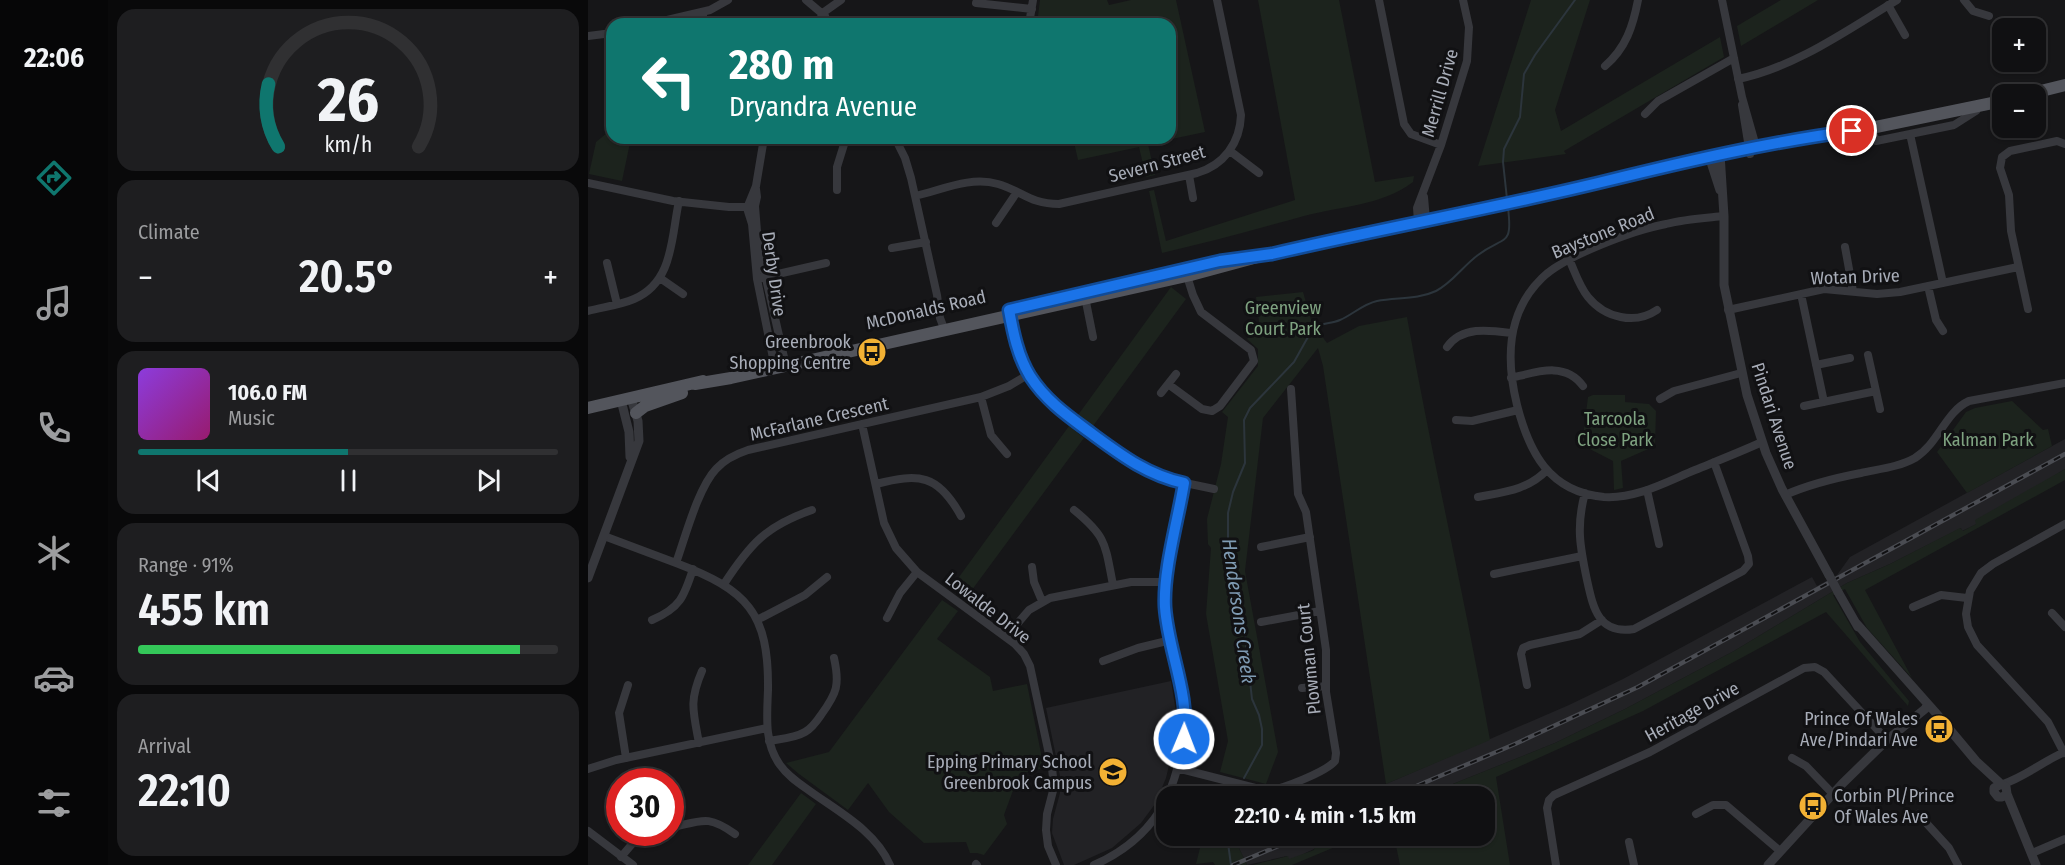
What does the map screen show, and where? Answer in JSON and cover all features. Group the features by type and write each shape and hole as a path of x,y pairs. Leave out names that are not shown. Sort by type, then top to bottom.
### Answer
{"main road":[{"path":"2046,90 2065,85"},
{"path":"2046,93 2065,90"},
{"name":"McDonalds Road","path":"588,408 944,326 1422,221 1715,158 1992,103"},
{"name":"McDonalds Road","path":"695,384 780,364"},
{"path":"636,413 645,406 714,381"}],"street":[{"path":"806,0 823,17"},
{"path":"811,0 823,17"},
{"path":"823,17 842,0"},
{"path":"1030,18 1033,0"},
{"name":"Severn Street","path":"915,194 984,181 1000,184 1038,202 1059,204 1188,175 1213,166 1230,151 1240,130 1240,108 1217,0"},
{"path":"1379,0 1402,118 1407,132 1441,145"},
{"name":"Merrill Drive","path":"1422,221 1417,208 1441,145 1469,50 1469,27 1463,0"},
{"path":"1605,66 1626,42 1638,0"},
{"path":"1722,0 1742,97 1742,113 1753,151"},
{"path":"1738,79 1770,71 1790,62 1897,0"},
{"path":"1964,0 1973,11 1989,16"},
{"path":"676,18 702,12 726,1"},
{"path":"976,3 1032,9"},
{"path":"1888,5 1905,35"},
{"path":"702,12 704,18"},
{"path":"588,36 606,34"},
{"path":"1645,114 1658,101 1734,58"},
{"name":"McDonalds Road","path":"1871,128 1876,141 1954,125 1969,114 1992,105"},
{"path":"1400,138 1407,132"},
{"path":"1910,134 1944,283"},
{"path":"2028,309 2010,223 2010,198 2000,168 2002,157 2010,151 2057,141 2065,144"},
{"path":"588,183 676,201 750,206 763,144"},
{"path":"837,190 836,174 844,144"},
{"path":"900,144 915,194 944,326"},
{"path":"1230,151 1259,173"},
{"name":"Pindari Avenue","path":"1715,158 1723,201 1723,261 1728,310 1741,373 1762,442 1784,492 1856,623 1925,706 2002,790 2036,865"},
{"path":"1188,175 1193,198"},
{"path":"996,223 1017,192"},
{"path":"588,311 633,300 645,294 660,278 670,257 676,201"},
{"name":"Derby Drive","path":"750,206 760,278 780,364"},
{"name":"Baystone Road","path":"1724,216 1655,226 1569,259 1551,270 1535,286 1523,303 1511,333 1509,359 1511,378 1530,447 1547,470 1564,483 1585,493 1604,497 1622,496 1647,490 1762,442"},
{"path":"892,248 926,242"},
{"path":"1845,247 1853,291"},
{"path":"1569,259 1588,297 1606,312 1620,317 1634,318 1649,315 1657,310"},
{"path":"760,278 826,263"},
{"path":"607,264 617,304"},
{"name":"Wotan Drive","path":"1728,310 1824,289 1893,293 2018,267"},
{"path":"1168,384 1202,409 1212,411 1220,406 1254,361 1251,350 1201,312 1193,295 1188,273"},
{"path":"660,278 684,294"},
{"path":"1928,286 1936,320 1943,331"},
{"path":"1801,294 1824,402"},
{"path":"1084,296 1093,337"},
{"path":"1009,313 1017,346 1029,374 1043,394 1057,408 1129,461 1161,477 1214,489"},
{"path":"1447,347 1459,335 1469,332 1484,330 1511,333"},
{"path":"1868,355 1880,410"},
{"path":"1816,365 1850,358"},
{"path":"1511,378 1545,370 1559,370 1575,376 1583,386"},
{"path":"1660,399 1674,391 1741,373"},
{"name":"McFarlane Crescent","path":"676,563 707,482 716,469 728,459 748,450 981,397 1009,386 1029,374"},
{"path":"1161,393 1176,374"},
{"path":"1784,492 1800,483 1819,482 1887,468 1911,460 1933,443 1959,407 1968,401 2065,383"},
{"name":"Plowman Court","path":"1177,768 1267,791 1334,763 1336,755 1326,686 1327,660 1306,512 1298,494 1291,389"},
{"path":"1804,406 1876,391"},
{"path":"981,397 991,435 1007,454"},
{"path":"589,574 639,441 636,413 626,399"},
{"path":"626,399 631,442 628,468"},
{"path":"1456,420 1472,421 1518,410"},
{"name":"Lowalde Drive","path":"862,424 884,523 901,556 917,572 1020,648 1028,660 1053,781 1046,830 1048,846 1056,865"},
{"path":"1585,493 1579,526 1582,556 1594,609 1602,621 1621,630 1639,628 1748,567 1748,556 1714,462"},
{"path":"1478,497 1523,487 1539,478 1547,470"},
{"path":"876,484 909,477 925,479 944,490 961,516"},
{"path":"1171,786 1177,768 1185,722 1165,607 1166,582 1184,483"},
{"path":"1647,490 1659,544"},
{"path":"724,584 743,555 763,535 789,518 812,510"},
{"path":"1074,510 1101,535 1113,585"},
{"path":"2002,790 2064,752 2048,722 1974,640 1966,621 1967,597 1977,578 1987,568 2065,524"},
{"path":"604,536 693,569 724,584 740,598 757,620 764,637 768,665 767,728 774,756 786,773 871,836 883,851 890,865"},
{"path":"1261,547 1310,537"},
{"path":"1494,574 1582,556"},
{"path":"1032,567 1034,582 1042,601"},
{"path":"652,620 670,612 679,603 693,569"},
{"path":"887,618 900,593 917,572"},
{"path":"757,620 805,595 827,577"},
{"path":"1006,638 1024,615 1042,601 1139,581 1166,582"},
{"path":"1913,607 1941,595 1967,597"},
{"path":"1261,622 1320,611"},
{"path":"2052,613 2065,627"},
{"path":"1527,686 1521,654 1523,648 1580,634 1602,621"},
{"path":"1102,661 1138,648 1171,640"},
{"path":"769,741 802,734 817,721 832,700 837,688 838,678 834,658"},
{"name":"Heritage Drive","path":"1556,865 1547,808 1549,800 1554,795 1650,752 1804,668 1815,667 1824,672 1887,740"},
{"path":"699,742 692,699 702,670"},
{"path":"626,758 619,713 628,685"},
{"path":"1302,688 1326,686"},
{"path":"1768,865 1832,793 1925,706"},
{"path":"588,769 607,762 767,728"},
{"path":"1792,758 1806,766 1832,793"},
{"path":"1696,814 1713,805 1726,805 1780,851"},
{"path":"1918,814 1949,849 1958,865"},
{"path":"1094,865 1120,852 1138,838 1156,817"},
{"path":"684,825 712,820 735,834"},
{"path":"588,831 633,865"},
{"path":"2032,853 2065,839"},
{"path":"1629,842 1634,865"},
{"path":"621,857 630,846"}],"shaded area":[{"path":"2065,439 2065,469 1977,524 1962,531 1961,528 1847,583 1734,651 1625,709 1555,743 1448,786 1381,786 1569,705 1623,679 1812,577 1817,586 1837,575 1850,557"},
{"name":"Epping Primary School Greenbrook Campus","path":"1171,681 1177,718 1175,740 1166,778 1163,786 1156,786 1155,804 1141,823 1112,848 1074,865 1064,865 1052,833 1060,793 1060,776 1046,708"},
{"path":"1238,846 1319,846 1289,860 1287,856 1247,865"}],"green space":[{"path":"1040,0 1107,0 1109,5 1131,0 1176,0 1205,132 1176,138 1176,18 1038,18"},
{"path":"1258,0 1339,0 1375,182 1414,176 1413,182 1401,190 1374,201 1304,216 1162,253 1149,191 1154,190 1166,241 1295,200"},
{"path":"1531,0 1590,0 1555,110 1561,131 1720,37 1724,57 1564,151 1566,154 1478,166"},
{"path":"1781,0 1818,0 1741,46 1737,26"},
{"path":"606,134 606,144 630,144 622,181 589,174 596,142"},
{"path":"1074,144 1148,144 1155,175 1146,177 1139,147 1078,160"},
{"path":"1171,287 1186,299 1093,426 1078,415"},
{"name":"Greenview Court Park","path":"1303,292 1312,323 1327,343 1359,326 1407,317 1490,740 1386,784 1323,366 1318,348 1263,418 1245,571 1278,752 1266,784 1220,772 1228,741 1206,614 1211,548 1208,544 1207,519 1221,464 1228,417 1222,412 1258,366 1258,349 1247,339 1259,322 1256,297"},
{"name":"Tarcoola Close Park","path":"1625,395 1625,402 1649,404 1656,411 1655,446 1621,461 1623,488 1614,490 1613,461 1582,445 1588,397"},
{"name":"Kalman Park","path":"2012,401 2043,430 2048,429 2052,446 1967,493 1937,452 1966,412"},
{"path":"1069,426 1084,438 966,598 951,588"},
{"path":"2065,469 2065,480 1865,590 1912,678 1867,628 1845,589 1833,595 1860,642 1909,701 1908,706 1826,612 1643,711 1496,777 1510,865 1400,865 1396,846 1495,846 1495,786 1448,786 1555,743 1625,709 1734,651 1847,583 1960,528 1963,531 1976,524 1975,520"},
{"path":"942,600 958,611 937,639 990,677 993,691 1027,684 1044,768 1019,774 1004,815 1007,824 984,855 970,853 966,842 924,843 889,812 868,783 848,810 786,763 829,752"},
{"path":"801,793 816,804 772,865 748,865"},
{"path":"1200,846 1238,846 1247,865 1215,865 1213,862 1196,864"},
{"path":"1315,846 1337,846 1292,865 1253,865 1288,856 1289,859 1314,850"}],"waterway":[{"name":"Hendersons Creek","path":"1507,199 1504,149 1520,117 1524,74 1575,0"},
{"name":"Hendersons Creek","path":"1244,778 1262,745 1259,715 1252,699 1245,636 1237,616 1228,560 1228,513 1233,492 1245,463 1244,420 1250,408 1294,362 1313,328 1340,320 1372,302 1421,296 1442,288 1478,255 1505,239 1509,229 1508,208"},
{"name":"Hendersons Creek","path":"1228,846 1231,865"}],"railway":[{"path":"1416,786 1515,744 1638,687 2065,454"},
{"path":"1233,865 1278,846"}],"place":[{"name":"Greenbrook Shopping Centre","path":"872,352"},
{"name":"Prince Of Wales Ave/Pindari Ave","path":"1939,729"},
{"name":"Epping Primary School Greenbrook Campus","path":"1113,772"},
{"name":"Corbin Pl/Prince Of Wales Ave","path":"1813,806"}],"route":[{"path":"1184,739 1185,713 1165,607 1166,582 1184,483 1150,473 1129,461 1049,400 1024,364 1017,346 1009,310 1220,261 1272,254 1608,181 1709,156 1852,131"}]}
